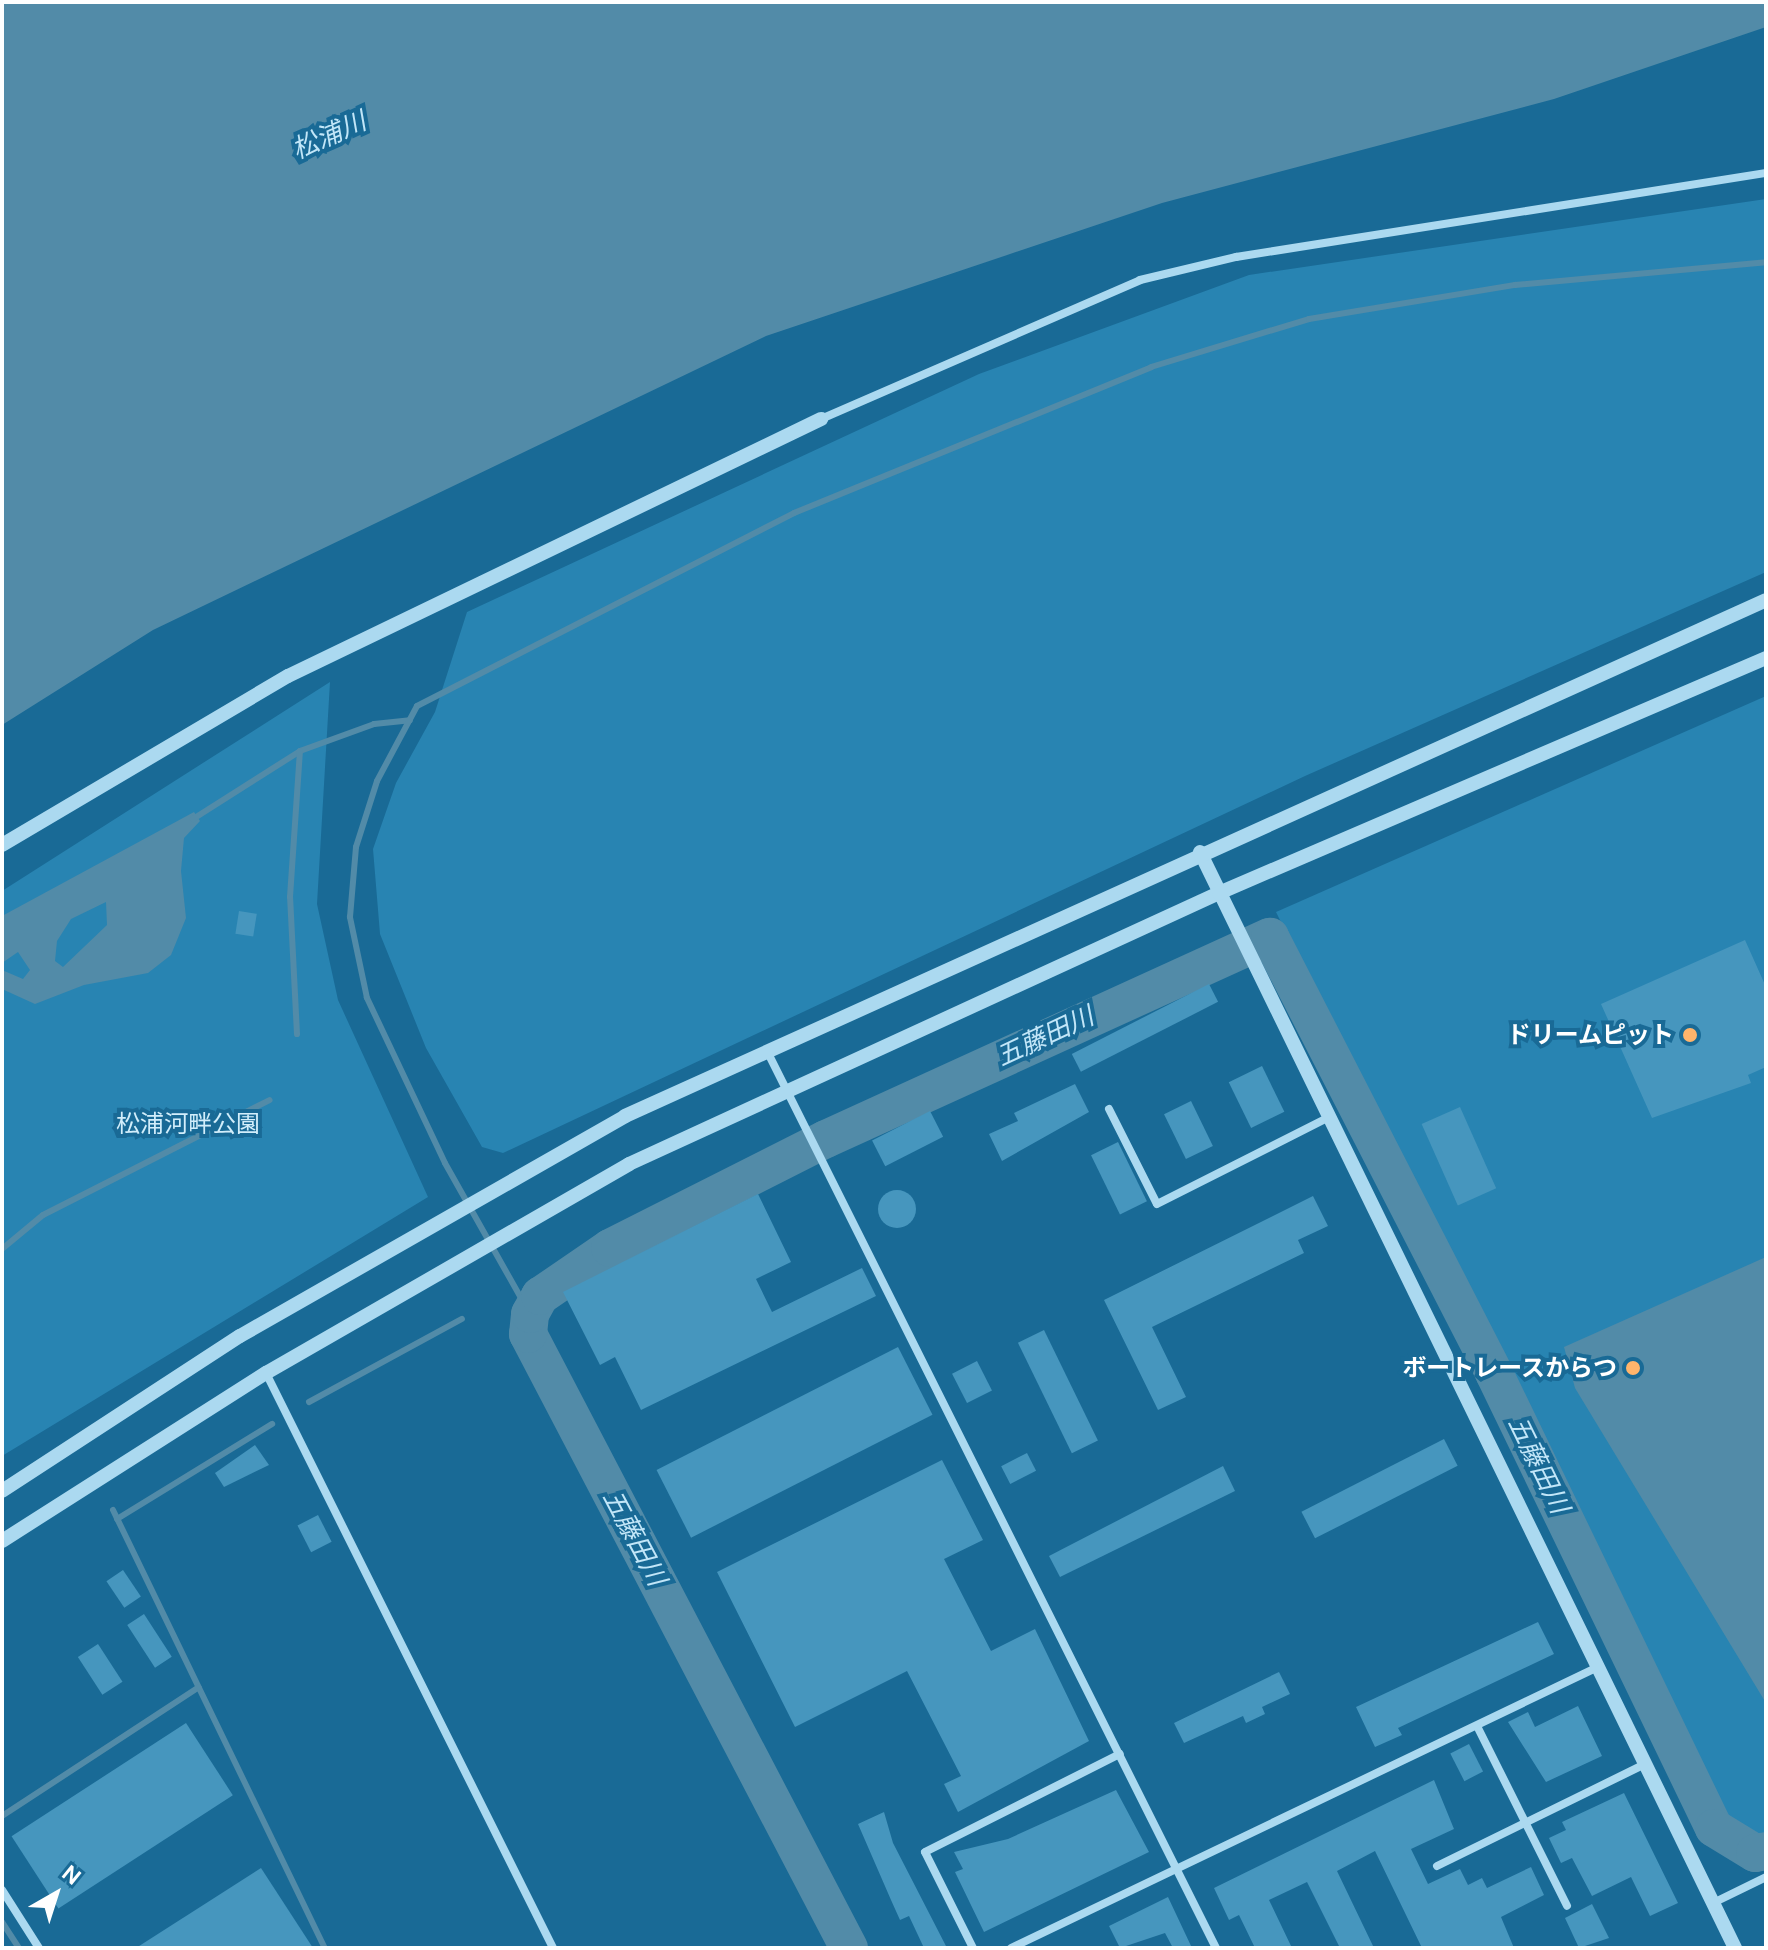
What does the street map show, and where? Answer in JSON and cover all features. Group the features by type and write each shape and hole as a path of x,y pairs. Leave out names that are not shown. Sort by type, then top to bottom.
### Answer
{"street":[{"path":"2,845 288,676 821,419 1140,280 1236,257 1766,173"},
{"path":"2,1491 435,1221 766,1048 1766,600"},
{"path":"2,1541 266,1373 525,1221 787,1088 1219,893 1766,658"},
{"path":"1200,852 1735,1948"},
{"path":"766,1048 828,1161 1216,1948"},
{"path":"1109,1109 1157,1204 1329,1117"},
{"path":"266,1373 553,1948"},
{"path":"1011,1948 1178,1872 1598,1667"},
{"path":"1477,1726 1567,1906"},
{"path":"973,1948 925,1852 1120,1754"},
{"path":"1437,1866 1645,1764"},
{"path":"1713,1903 1766,1877"},
{"path":"2,1890 39,1948"}],"green space":[{"path":"1766,199 1766,572 1305,776 503,1153 482,1147 426,1048 380,934 373,849 396,783 435,712 467,612 979,374 1249,275"},
{"name":"松浦河畔公園","path":"330,682 317,904 338,1000 428,1197 2,1456 2,891"},
{"name":"ボートレースからつ","path":"1766,696 1766,1839 1726,1824 1276,912"}],"water":[{"name":"松浦川","path":"2,2 1766,2 1766,27 1554,99 1162,203 766,336 153,630 2,725"},
{"path":"194,812 200,821 184,838 181,871 186,918 171,955 148,973 84,985 35,1004 2,989 2,970 23,979 30,970 18,952 2,963 2,916","holes":["106,902 107,925 63,967 55,961 57,941 71,919"]},
{"path":"1766,1257 1766,1703 1575,1388 1564,1347"}],"building":[{"path":"239,911 257,914 253,937 235,934"},
{"name":"ドリームピット","path":"1745,940 1766,987 1766,1067 1748,1075 1751,1083 1652,1118 1601,1004"},
{"path":"1209,984 1218,1002 1081,1072 1072,1054"},
{"path":"1262,1066 1284,1112 1251,1128 1229,1082"},
{"path":"1075,1084 1089,1112 1002,1161 989,1134 1018,1121 1014,1113"},
{"path":"1191,1101 1213,1146 1186,1159 1164,1114"},
{"path":"1460,1107 1496,1188 1458,1205 1422,1124"},
{"path":"930,1111 943,1137 885,1166 872,1141"},
{"path":"1118,1142 1147,1201 1120,1214 1091,1155"},
{"path":"897,1190 910,1196 916,1209 910,1222 897,1228 884,1222 878,1209 884,1196"},
{"path":"758,1194 791,1262 756,1279 772,1312 862,1268 876,1296 641,1410 615,1357 600,1365 563,1292"},
{"path":"1313,1196 1328,1226 1298,1240 1304,1253 1152,1327 1186,1397 1158,1410 1104,1300"},
{"path":"1044,1330 1098,1441 1072,1453 1018,1343"},
{"path":"898,1347 933,1415 691,1538 657,1470"},
{"path":"977,1361 992,1390 967,1403 952,1374"},
{"path":"1444,1439 1458,1466 1315,1538 1301,1512"},
{"path":"255,1445 269,1465 224,1487 215,1473"},
{"path":"1027,1453 1036,1471 1010,1484 1001,1466"},
{"path":"942,1460 983,1540 944,1559 991,1651 1035,1629 1089,1741 958,1812 944,1784 961,1776 907,1671 795,1727 717,1572"},
{"path":"1223,1466 1235,1491 1060,1577 1049,1556"},
{"path":"318,1515 332,1542 311,1552 298,1525"},
{"path":"123,1570 141,1597 124,1608 106,1581"},
{"path":"144,1614 172,1657 155,1668 127,1625"},
{"path":"1538,1622 1554,1654 1398,1728 1402,1735 1375,1747 1356,1707"},
{"path":"98,1644 123,1682 102,1695 78,1657"},
{"path":"1279,1672 1290,1694 1262,1707 1265,1714 1246,1723 1243,1716 1184,1743 1174,1723"},
{"path":"1578,1706 1602,1756 1546,1782 1508,1722 1528,1712 1535,1727"},
{"path":"186,1723 233,1795 58,1908 12,1836"},
{"path":"1469,1744 1483,1772 1464,1781 1450,1754"},
{"path":"1434,1780 1454,1829 1411,1849 1428,1884 1460,1869 1468,1885 1482,1878 1487,1888 1531,1867 1544,1895 1501,1917 1514,1948 1422,1948 1375,1851 1337,1871 1374,1948 1340,1948 1307,1882 1269,1900 1292,1948 1255,1948 1239,1915 1229,1920 1214,1888"},
{"path":"1116,1790 1149,1852 984,1932 955,1872 963,1869 954,1852 1008,1839"},
{"path":"1624,1793 1678,1903 1650,1916 1631,1877 1592,1896 1572,1858 1561,1863 1549,1838 1566,1830 1562,1822"},
{"path":"884,1812 893,1843 947,1948 924,1948 909,1916 900,1920 858,1824"},
{"path":"261,1868 313,1948 136,1948"},
{"path":"1168,1897 1192,1948 1173,1948 1165,1933 1120,1948 1109,1926"},
{"path":"1592,1904 1609,1938 1579,1948 1565,1918"}],"waterway":[{"path":"530,1314 445,1163 367,998 350,917 356,847 377,781 417,706 794,513 1151,367 1309,319 1515,285 1766,262"},
{"path":"193,819 300,751 374,724 410,720"},
{"path":"297,1034 290,897 300,751"},
{"name":"五藤田川","path":"849,1948 528,1334 530,1314 540,1296 610,1248 826,1139 1270,937 1495,1375 1714,1828 1755,1853 1766,1851"},
{"path":"2,1249 43,1215 270,1100"},
{"path":"309,1402 462,1319"},
{"path":"117,1519 272,1424"},
{"path":"113,1510 325,1948"},
{"path":"2,1816 199,1687"},
{"path":"2,1922 19,1948"}],"place":[{"name":"ドリームピット","path":"1690,1035"},
{"name":"ボートレースからつ","path":"1633,1368"}]}
